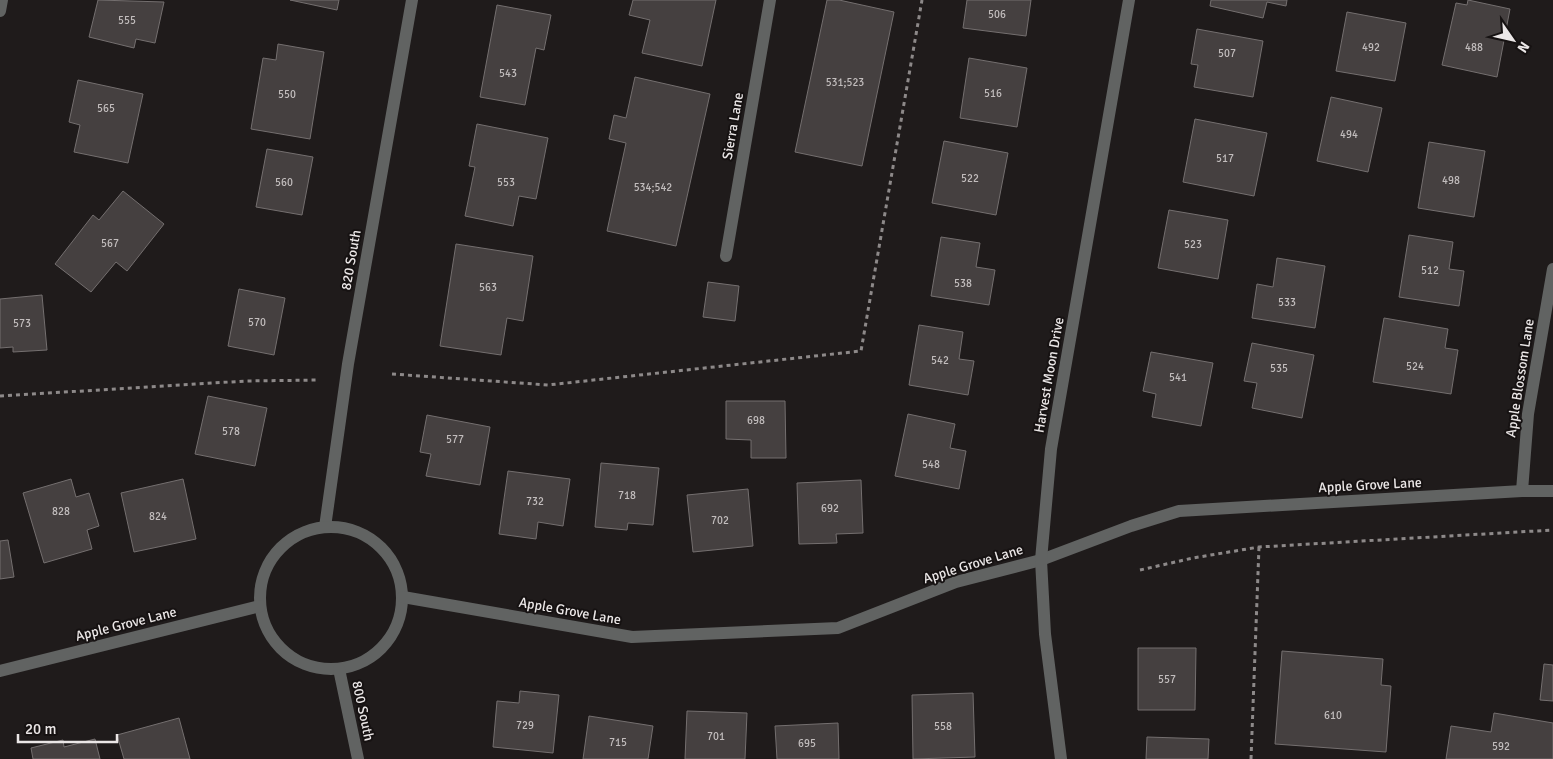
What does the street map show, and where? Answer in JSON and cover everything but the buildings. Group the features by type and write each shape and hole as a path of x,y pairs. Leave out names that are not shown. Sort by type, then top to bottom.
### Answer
{"street":[{"path":"0,12 2,0"},
{"name":"820 South","path":"325,527 348,364 412,0"},
{"name":"Sierra Lane","path":"726,256 770,0"},
{"name":"Harvest Moon Drive","path":"1061,759 1045,634 1041,560 1051,449 1129,0"},
{"name":"Apple Blossom Lane","path":"1522,491 1528,414 1553,269"},
{"name":"Apple Grove Lane","path":"403,597 632,637 838,628 956,582 1041,560 1131,526 1179,511 1522,491 1553,491"},
{"path":"325,527 354,530 376,543 385,552 398,573 403,597 398,623 386,644 363,662 339,670 311,667 288,656 266,629 260,606 265,570 279,549 301,533 325,527"},
{"name":"Apple Grove Lane","path":"0,671 260,606"},
{"name":"800 South","path":"339,670 358,759"}],"path":[{"path":"392,374 548,385 862,351 922,0"},
{"path":"0,396 246,381 318,380"},
{"path":"1140,570 1259,546 1553,530"},
{"path":"1251,759 1259,546"}]}
